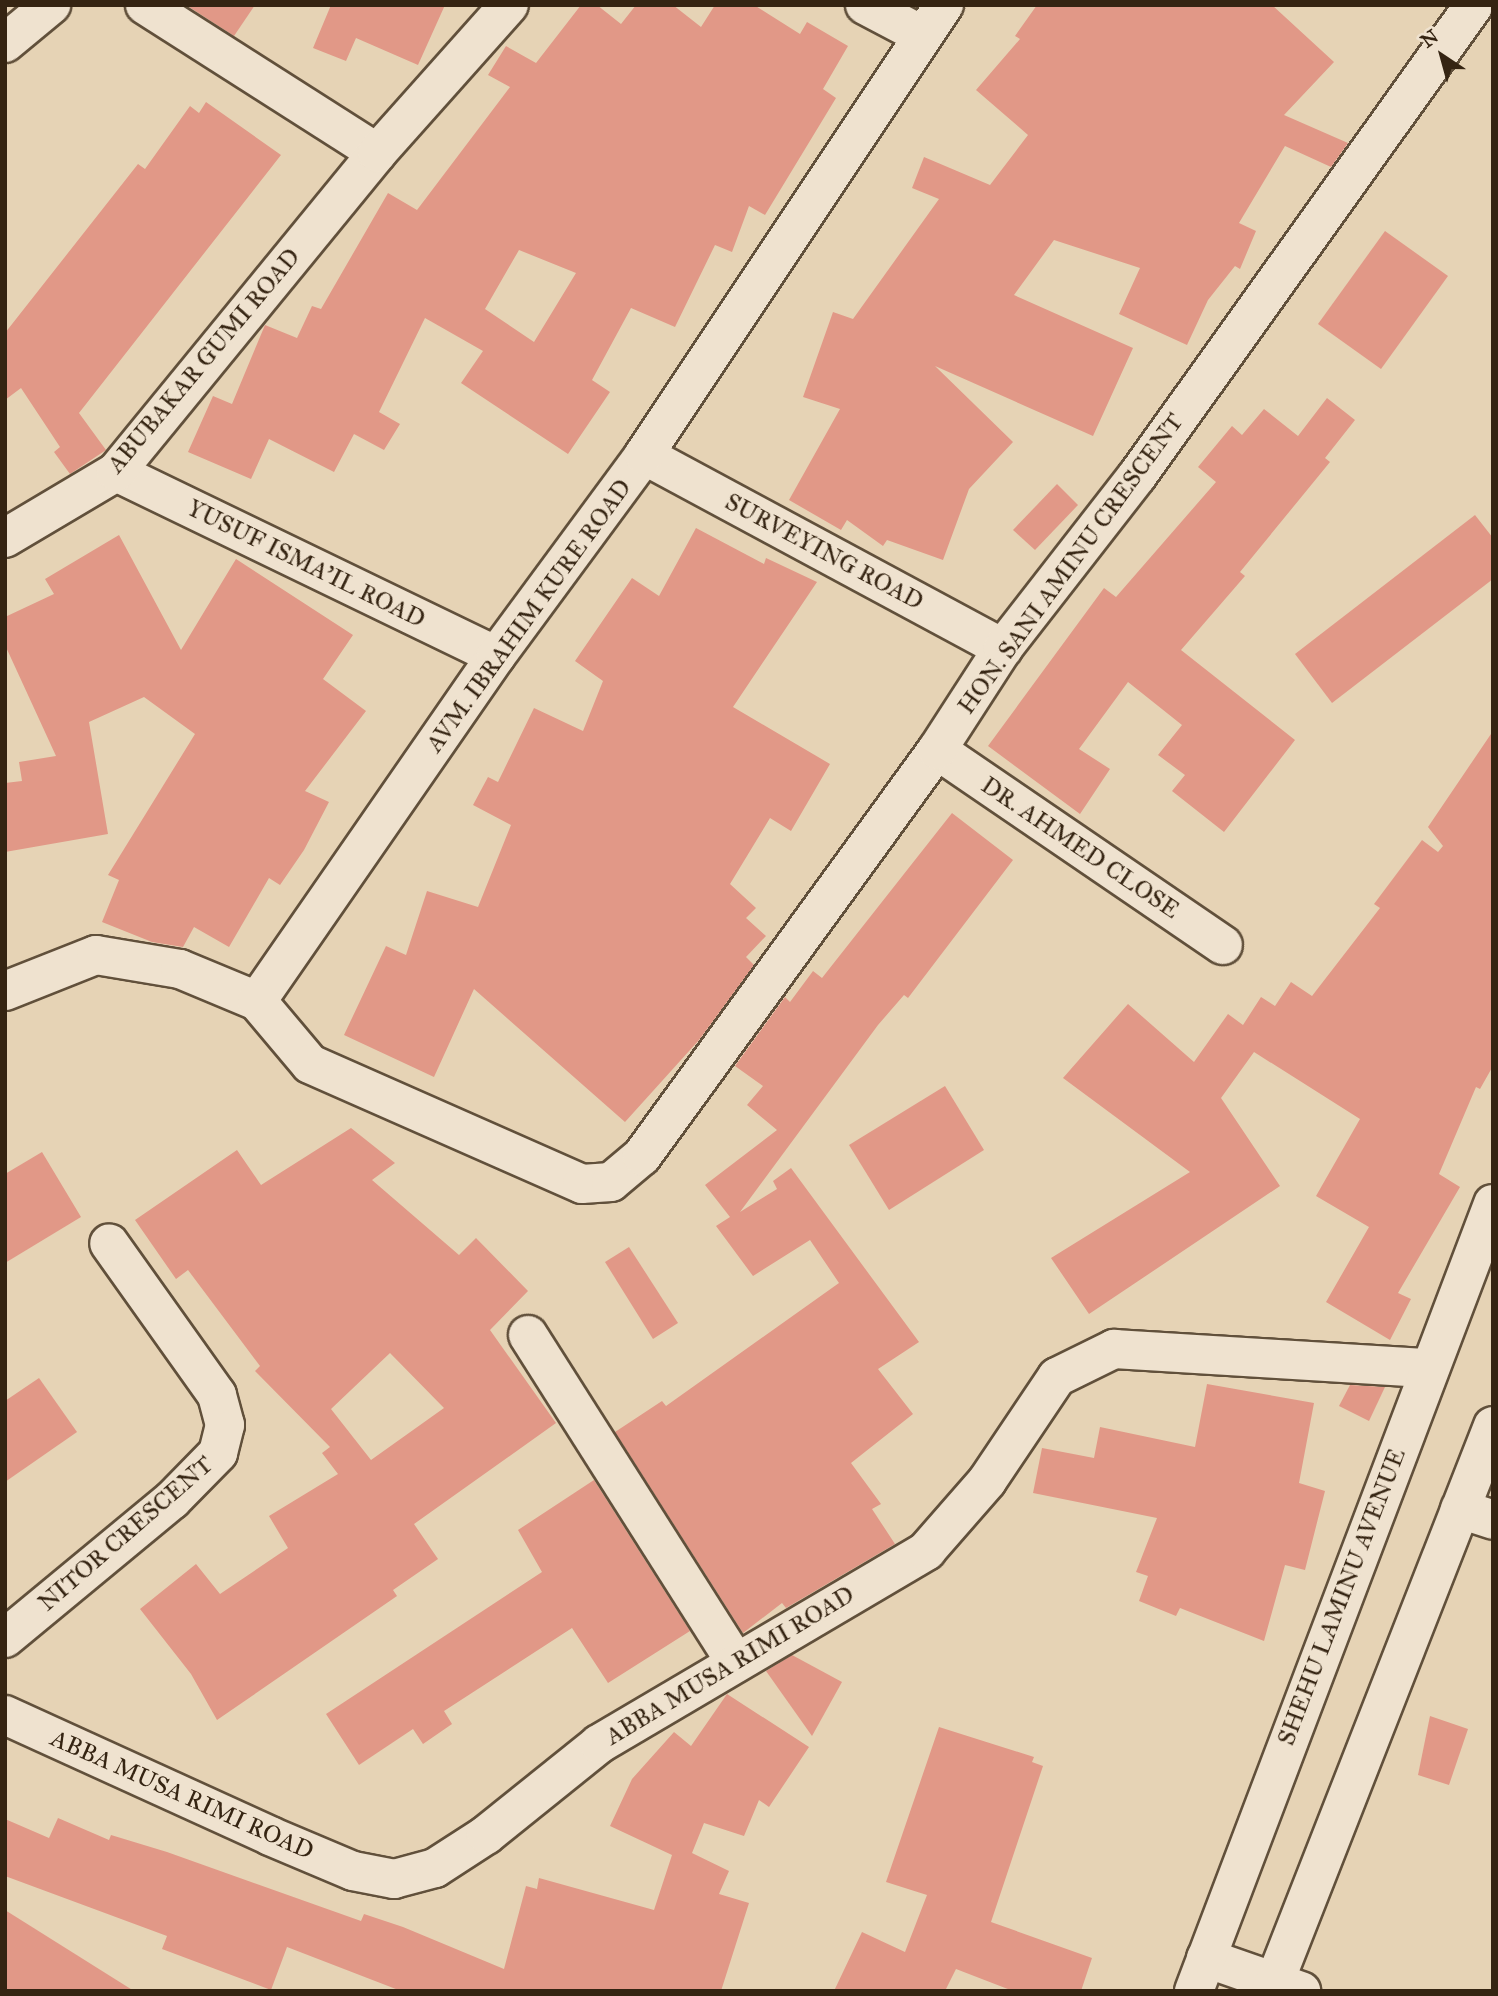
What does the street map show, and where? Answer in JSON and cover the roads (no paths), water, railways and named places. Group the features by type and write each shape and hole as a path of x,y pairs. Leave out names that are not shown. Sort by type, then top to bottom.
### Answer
{"street":[{"path":"5,43 51,5"},
{"path":"145,5 377,153"},
{"name":"ABUBAKAR GUMI ROAD","path":"5,538 116,472 377,153 509,5"},
{"path":"865,5 933,20"},
{"name":"HON. SANI AMINU CRESCENT","path":"257,1001 310,1064 582,1184 611,1182 642,1156 937,750 1003,648 1137,476 1474,5"},
{"name":"AVM. IBRAHIM KURE ROAD","path":"257,1001 279,976 496,656 644,455 933,20"},
{"name":"SURVEYING ROAD","path":"644,455 1003,648"},
{"name":"YUSUF ISMA'IL ROAD","path":"116,472 496,656"},
{"name":"DR. AHMED CLOSE","path":"937,750 1223,945"},
{"path":"5,991 96,955 180,969 257,1001"},
{"name":"SHEHU LAMINU AVENUE","path":"1200,1974 1428,1368 1493,1204"},
{"name":"NITOR CRESCENT","path":"5,1638 172,1500 218,1453 225,1425 217,1395 109,1243"},
{"path":"528,1335 735,1661"},
{"name":"ABBA MUSA RIMI ROAD","path":"5,1715 270,1836 353,1871 394,1880 435,1868 486,1835 599,1744 735,1661 926,1551 987,1481 1058,1377 1114,1349 1428,1368"},
{"path":"1200,1974 1282,1988 1476,1514 1493,1426"}]}
